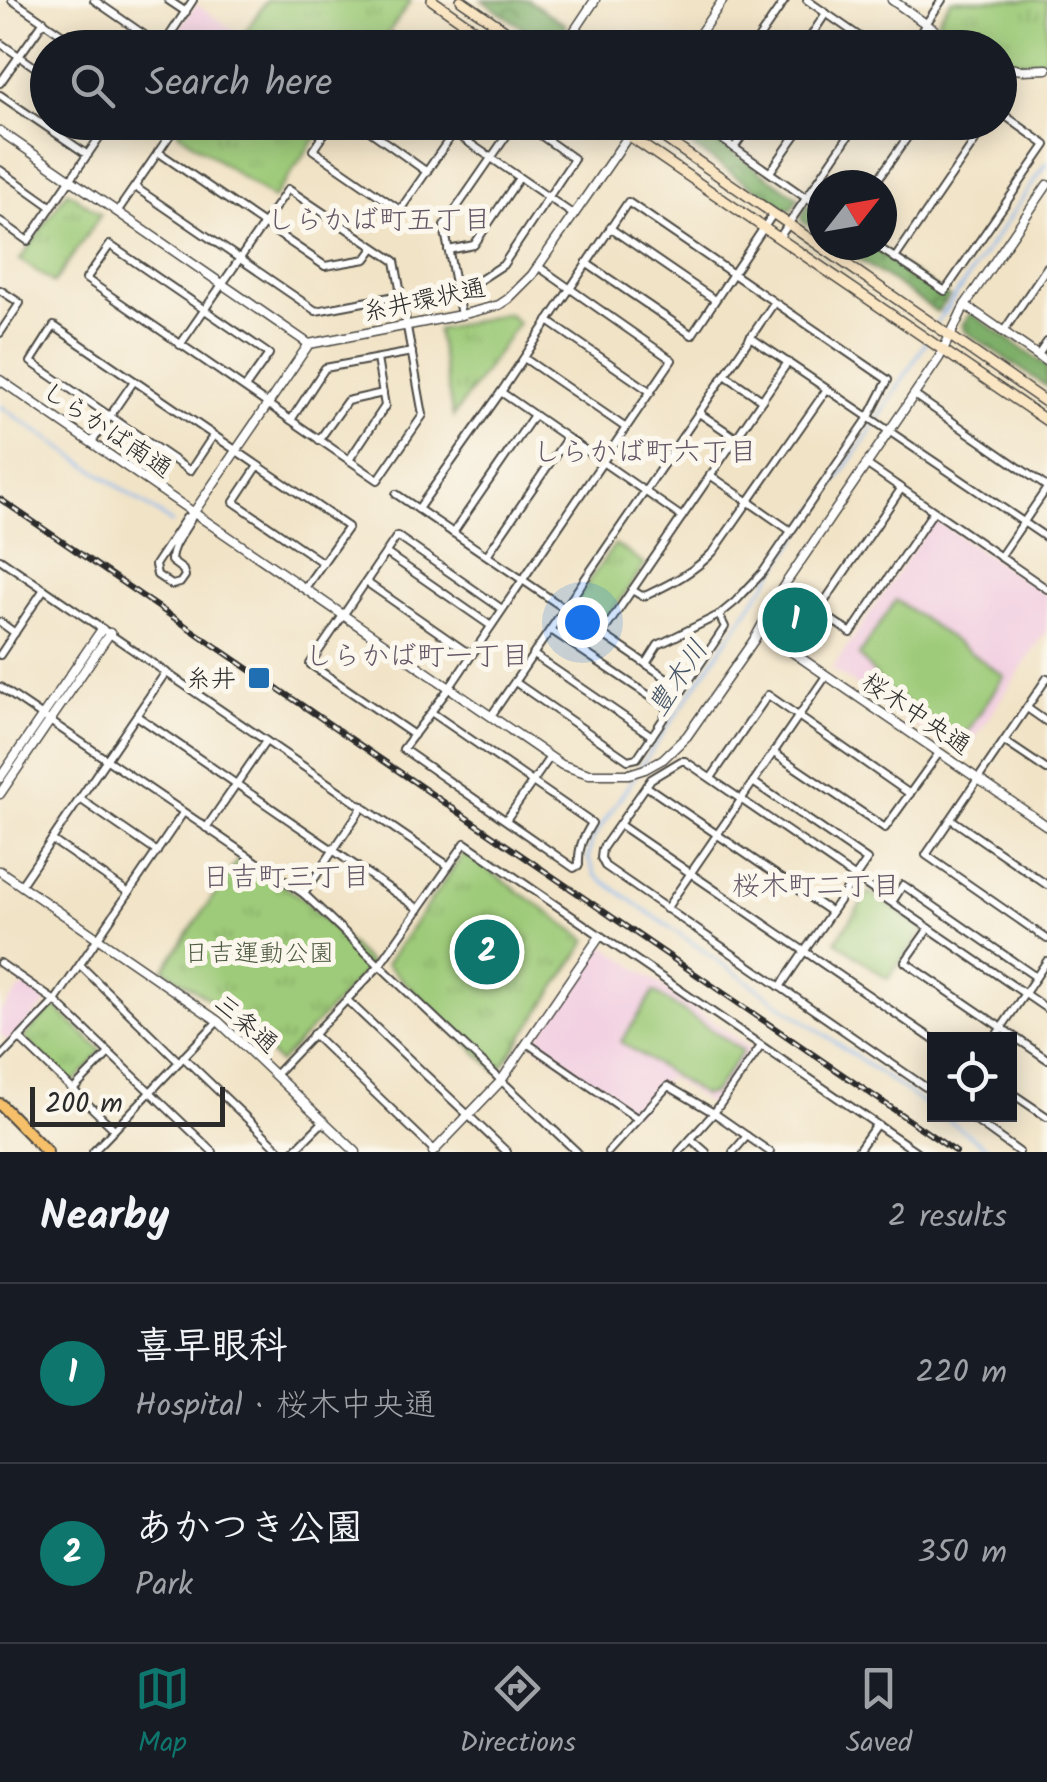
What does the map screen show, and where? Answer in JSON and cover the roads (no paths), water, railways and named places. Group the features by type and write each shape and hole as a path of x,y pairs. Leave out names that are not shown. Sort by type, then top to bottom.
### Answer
{"highway":[{"path":"0,1106 47,1152"}],"main road":[{"path":"432,0 475,30"},
{"path":"461,0 505,30"},
{"path":"635,140 1047,421"},
{"path":"666,140 1047,403"}],"street":[{"path":"12,0 57,30"},
{"path":"94,0 137,30"},
{"path":"168,0 186,12"},
{"path":"174,30 193,0"},
{"path":"575,30 596,0"},
{"path":"702,30 723,0"},
{"path":"764,30 785,0"},
{"path":"807,0 852,30"},
{"path":"892,0 934,30"},
{"path":"922,30 942,0"},
{"path":"815,30 826,13"},
{"path":"38,30 44,21"},
{"path":"0,83 30,41"},
{"path":"0,44 30,64"},
{"path":"1017,69 1047,69"},
{"path":"0,95 30,115"},
{"path":"897,259 945,291 1046,145 1017,124"},
{"path":"0,132 310,344 171,551 171,561 185,576 172,586 156,575 155,565 194,512"},
{"path":"66,140 88,155"},
{"path":"0,221 28,240 98,140"},
{"path":"117,212 166,140"},
{"path":"320,140 314,150 400,210 449,140"},
{"path":"382,140 427,172"},
{"path":"464,140 574,216"},
{"path":"461,315 444,226 505,140"},
{"path":"455,284 480,280 503,265 574,159 546,140"},
{"name":"糸井環状通","path":"310,344 485,310 508,299 539,267 626,140"},
{"path":"723,140 807,198 779,239"},
{"path":"734,148 740,140"},
{"path":"770,172 792,140"},
{"path":"826,170 846,140"},
{"path":"884,170 905,140"},
{"path":"897,255 976,140"},
{"path":"158,152 325,266 366,259 374,248"},
{"path":"0,170 52,207"},
{"path":"448,250 474,245 519,178"},
{"path":"194,512 562,765 589,774 629,774 645,769 663,759 687,736 944,350 947,333 1047,186"},
{"path":"135,187 316,311 402,295"},
{"path":"180,345 204,310 240,258 263,224 288,188 394,261 423,415 378,480 245,388 180,345 86,280 110,245 204,310 269,354 245,388"},
{"path":"418,509 628,202 888,380 874,420 763,572 719,614 658,645 646,664"},
{"path":"586,262 692,335 774,214"},
{"path":"610,228 715,300"},
{"path":"431,712 592,822 581,840 579,865 574,868 403,749 414,735 431,712 450,687 672,360 539,267"},
{"path":"1003,332 1047,267"},
{"path":"0,290 20,303 0,333"},
{"path":"491,716 774,302"},
{"path":"965,305 1047,362"},
{"path":"548,320 651,392"},
{"path":"213,436 190,471 31,362 54,326 348,527 305,588"},
{"path":"750,337 1047,538"},
{"path":"1038,356 1047,342"},
{"path":"291,420 325,368 412,352"},
{"path":"524,358 626,428"},
{"path":"349,460 385,406 377,360"},
{"path":"602,634 788,362"},
{"path":"725,375 762,400"},
{"name":"しらかば南通","path":"0,380 194,512"},
{"path":"92,442 134,380"},
{"path":"632,590 646,596 690,573 714,551 827,388"},
{"path":"500,392 682,517"},
{"path":"320,440 347,401 383,394"},
{"path":"914,395 1047,488 1000,557"},
{"path":"699,413 736,438"},
{"path":"453,532 534,415"},
{"path":"487,556 567,438"},
{"path":"866,464 1047,589"},
{"path":"258,466 234,502 322,563"},
{"path":"710,475 790,531"},
{"path":"818,611 901,489"},
{"path":"396,494 683,690"},
{"path":"784,587 850,633 934,512"},
{"path":"414,735 310,664 397,536 502,609"},
{"path":"386,553 492,626"},
{"path":"0,559 448,866"},
{"path":"366,582 471,655"},
{"path":"0,655 44,589"},
{"path":"515,682 628,760 637,758 725,626 719,614"},
{"path":"0,622 15,633"},
{"path":"551,630 669,709"},
{"name":"桜木中央通","path":"760,630 1047,826"},
{"path":"0,794 106,631"},
{"path":"534,655 652,736"},
{"path":"20,885 166,672"},
{"path":"666,909 826,676"},
{"path":"1047,678 926,856 1047,939"},
{"path":"0,687 304,894 577,1152"},
{"path":"710,778 768,695 910,794"},
{"path":"1027,708 1047,722"},
{"path":"137,716 419,910"},
{"path":"0,778 46,719"},
{"path":"206,828 266,741"},
{"path":"1004,741 1047,770"},
{"path":"774,753 886,828 938,752"},
{"path":"506,820 550,757"},
{"path":"927,1087 605,866 602,850 651,779 685,760 1047,1010"},
{"path":"753,782 867,860 780,987"},
{"path":"646,786 831,912"},
{"path":"80,799 157,852"},
{"path":"304,894 363,806"},
{"path":"0,1058 55,1001 184,813"},
{"path":"951,819 1047,885"},
{"path":"620,825 927,1035"},
{"path":"52,840 129,893"},
{"path":"275,1074 379,966 464,843 916,1152"},
{"name":"三条通","path":"0,871 218,1021 356,1152"},
{"path":"892,902 903,886 1036,977"},
{"path":"928,928 904,962 1047,1060"},
{"path":"313,1034 435,1151 500,1081 600,936"},
{"path":"0,963 55,1001 213,1152"},
{"path":"999,1032 1046,964"},
{"path":"80,965 282,1152"},
{"path":"348,1000 508,1152"},
{"path":"92,1152 218,1021"},
{"path":"19,1038 114,1129"},
{"path":"527,1043 638,1119"},
{"path":"679,1152 714,1113 761,1046"},
{"path":"74,1090 108,1052"},
{"path":"608,1152 668,1086 770,1152"},
{"path":"1017,1097 1047,1117"},
{"path":"293,1152 324,1121"},
{"path":"977,1122 1019,1152"},
{"path":"857,1152 876,1124"},
{"path":"732,1152 747,1136"},
{"path":"691,1139 706,1152"}],"waterway":[{"name":"豊木川","path":"937,322 1047,163"},
{"name":"豊木川","path":"640,767 868,435 926,342"},
{"path":"0,406 172,523"},
{"name":"豊木川","path":"636,774 592,840 588,858 596,876 927,1106"},
{"name":"豊木川","path":"951,1122 993,1152"}],"railway":[{"path":"0,499 956,1152"}],"place":[{"name":"喜早眼科","path":"795,620"},
{"name":"糸井","path":"259,678"},
{"name":"あかつき公園","path":"487,952"}],"district":[{"name":"しらかば町五丁目","path":"379,219"},
{"name":"しらかば町六丁目","path":"645,451"},
{"name":"しらかば町一丁目","path":"417,655"},
{"name":"日吉町三丁目","path":"286,876"},
{"name":"桜木町二丁目","path":"816,885"}],"park label":[{"name":"日吉運動公園","path":"259,952"}]}
